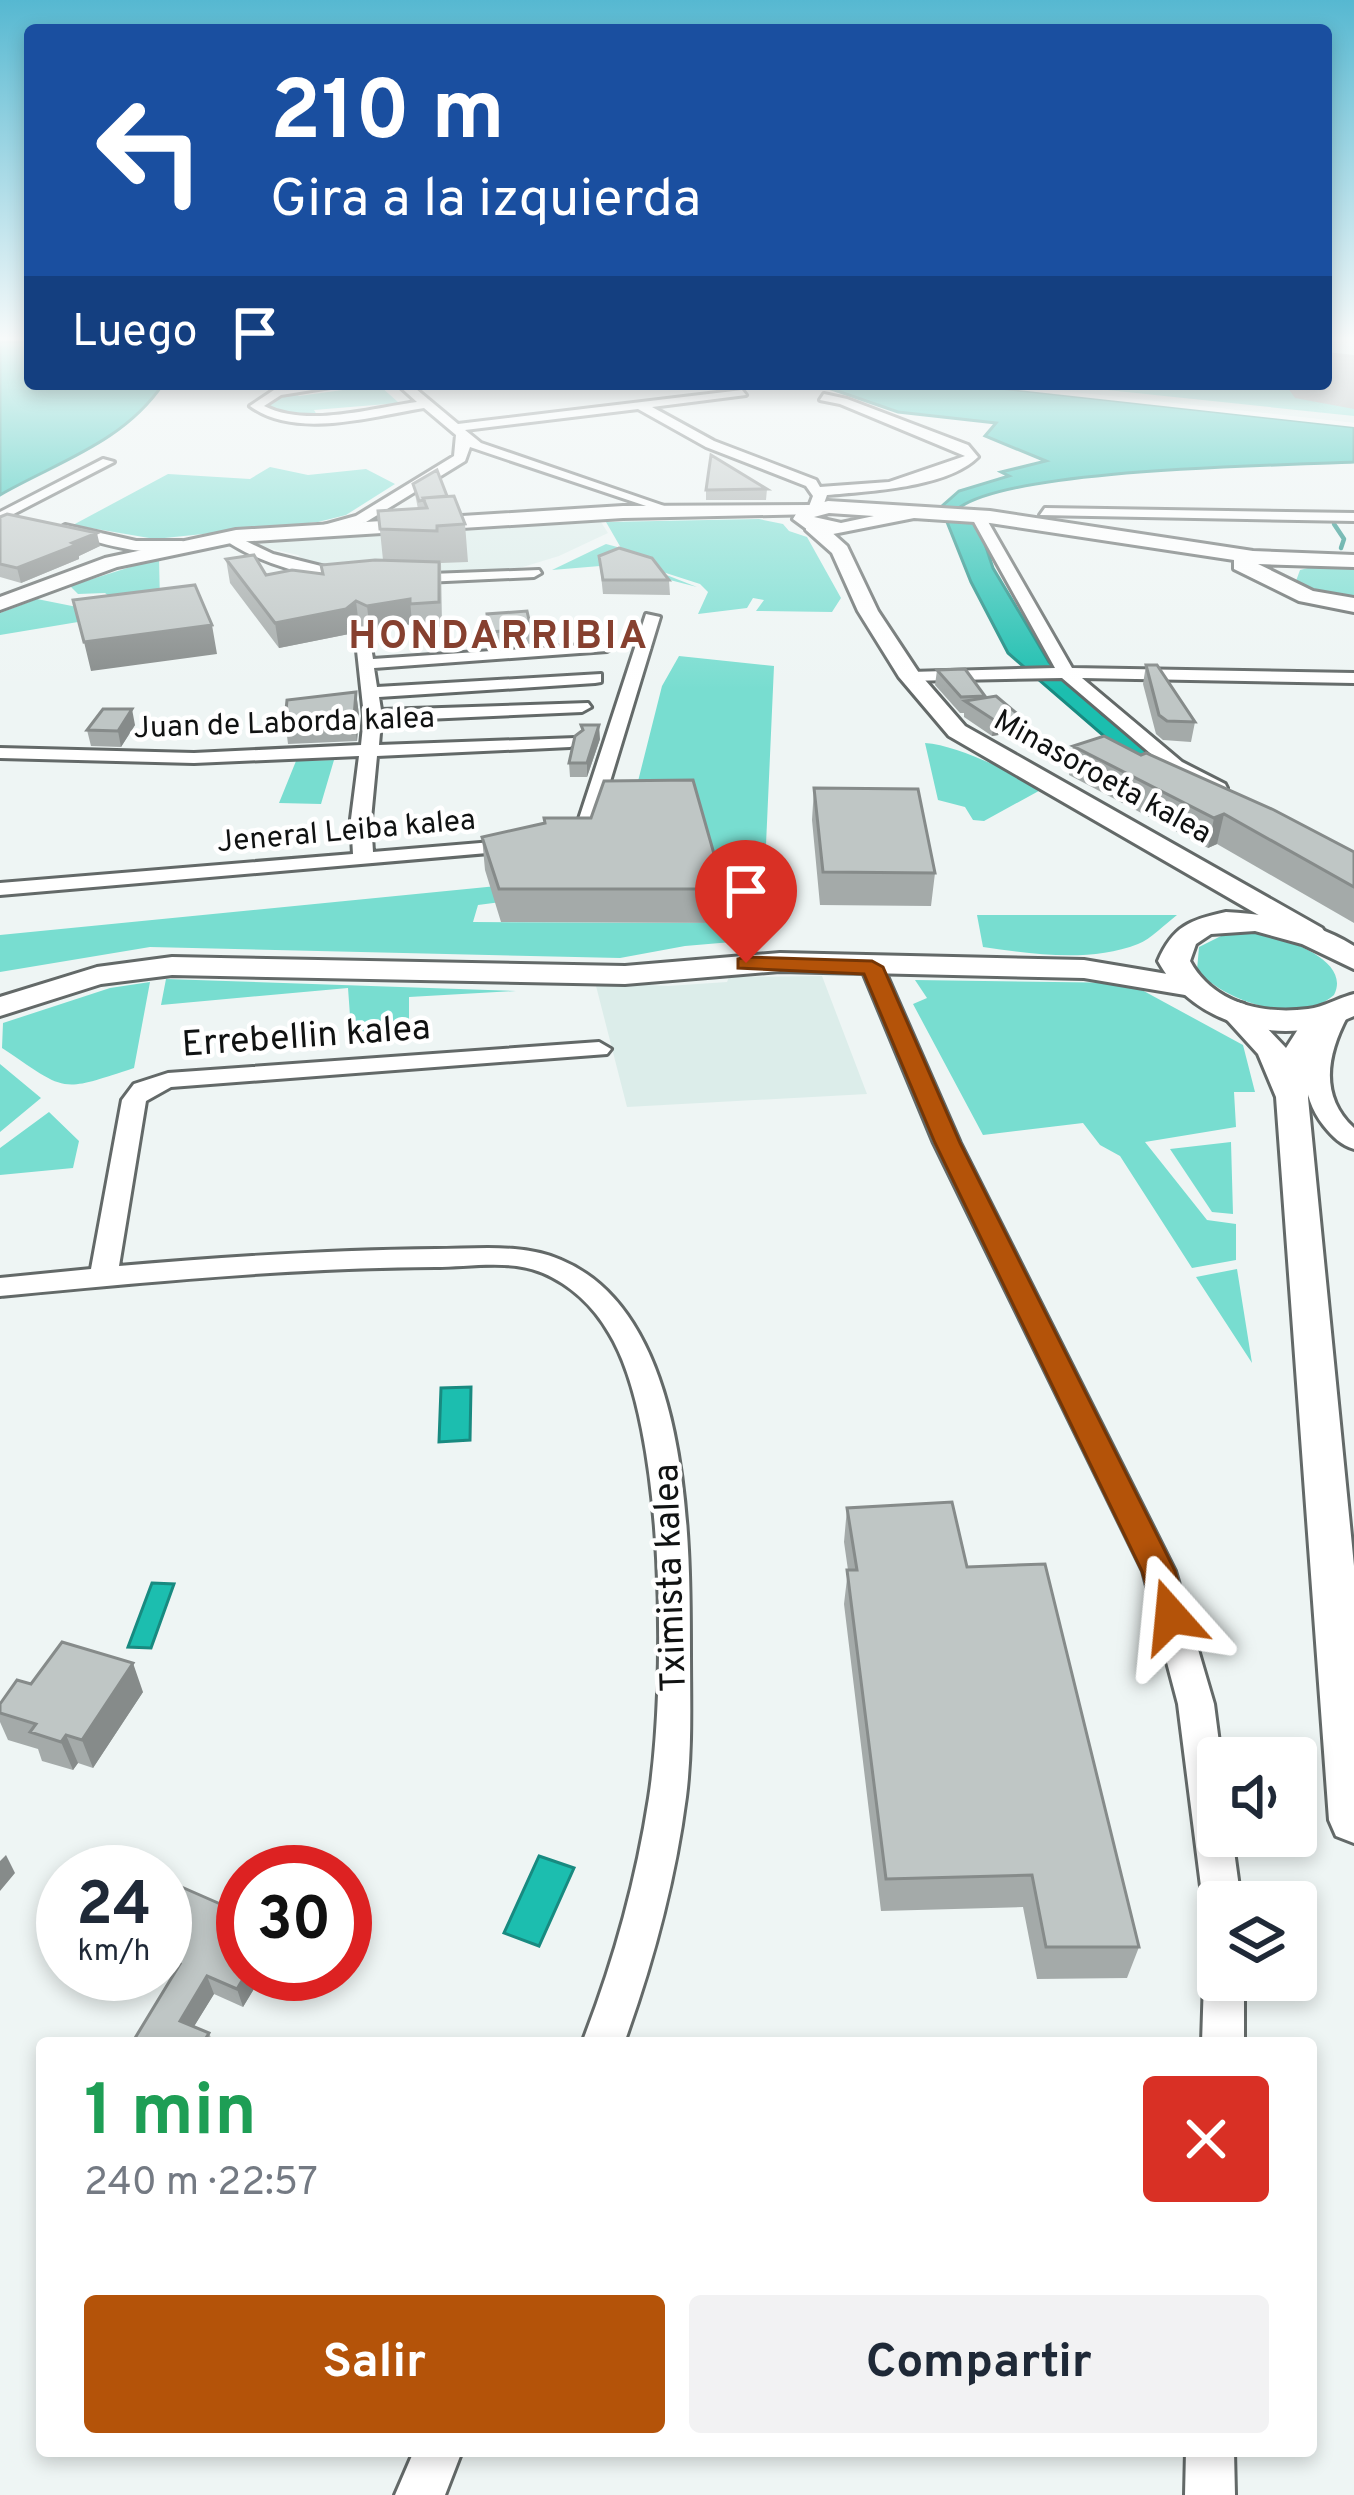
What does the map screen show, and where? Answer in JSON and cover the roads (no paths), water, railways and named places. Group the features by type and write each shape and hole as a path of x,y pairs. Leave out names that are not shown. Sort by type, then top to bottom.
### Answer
{"main road":[{"path":"814,507 853,517 985,518 1252,557 1354,561"},
{"path":"1138,538 1233,561 1282,580 1354,620"},
{"path":"1282,580 1286,568 1319,560"},
{"path":"1318,600 1354,605"},
{"path":"1337,1012 1286,1021 1233,1010 1191,987 1174,961 1180,943 1220,923 1272,923 1312,934 1351,955"}],"street":[{"path":"325,529 361,519 459,458"},
{"path":"511,458 668,512"},
{"path":"747,458 811,483 814,507"},
{"path":"0,604 90,569 229,537 814,507 970,458"},
{"path":"1,516 108,462"},
{"name":"Minasoroeta kalea","path":"814,507 868,611 946,722 969,740 1219,877 1312,934"},
{"path":"1045,512 1354,517"},
{"path":"1,516 136,545 182,545"},
{"path":"840,550 853,517"},
{"path":"985,518 1064,673 1176,766 1240,799"},
{"path":"229,537 240,547 308,568 361,577"},
{"path":"1319,560 1354,551"},
{"path":"384,579 534,573"},
{"name":"Jeneral Leiba kalea","path":"0,889 569,842 584,835 652,617"},
{"path":"361,635 373,716 361,819 363,859"},
{"path":"368,664 607,646"},
{"path":"910,677 1064,673 1354,678"},
{"path":"371,692 595,678"},
{"path":"373,716 582,707"},
{"name":"Juan de Laborda kalea","path":"0,754 194,758 570,742"},
{"name":"Minasoroeta kalea","path":"1219,877 1229,900 1220,923"},
{"path":"1084,969 1136,959 1180,943"},
{"path":"0,1007 97,976 172,966 626,975 746,963 1084,969 1191,987"},
{"path":"872,967 947,1143 1159,1571 1196,1704 1219,1881"},
{"path":"1233,1010 1272,1051 1292,1099"},
{"path":"1337,1012 1298,1054 1292,1099 1354,1820"},
{"path":"1337,1012 1315,1059 1320,1102 1348,1137"},
{"name":"Errebellin kalea","path":"103,1278 134,1100 143,1089 168,1080 599,1049"},
{"name":"Tximista kalea","path":"0,1287 373,1257 530,1260 578,1278 598,1295 622,1328 664,1444 674,1548 672,1760 648,1894 605,2037"},
{"path":"1223,2037 1224,2001"},
{"path":"420,2495 436,2457"},
{"path":"1210,2457 1210,2495"}],"waterway":[{"path":"1334,524 1344,539 1341,548"}],"district":[{"name":"HONDARRIBIA","path":"499,634"}]}
